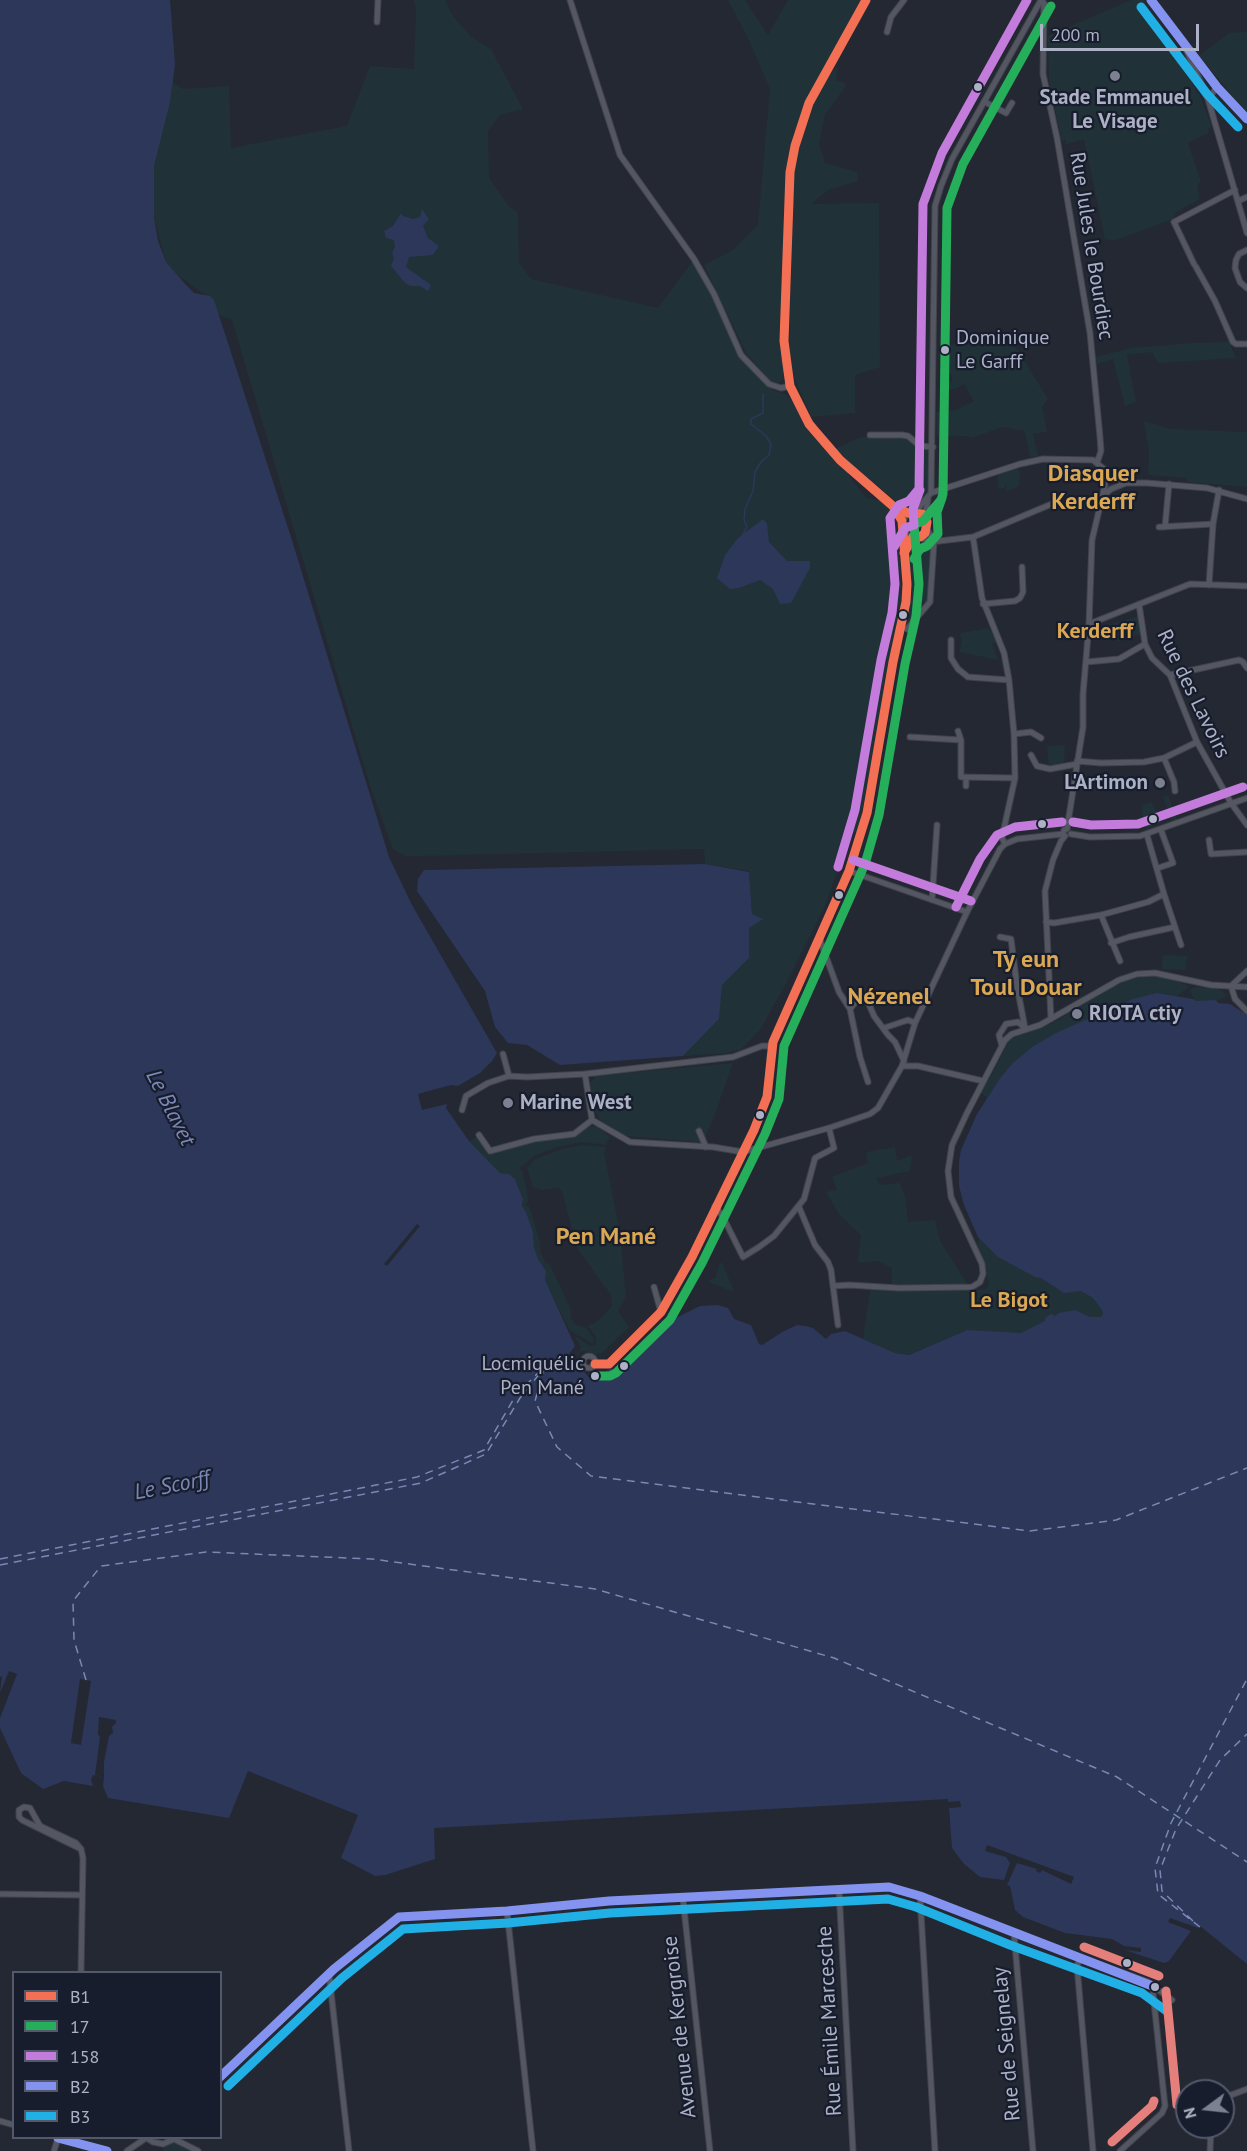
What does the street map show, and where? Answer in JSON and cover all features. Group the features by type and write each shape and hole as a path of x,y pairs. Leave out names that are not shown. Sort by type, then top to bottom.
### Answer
{"main road":[{"path":"1151,0 1215,84 1247,119"}],"street":[{"path":"377,22 378,0"},
{"path":"570,0 620,155 694,259 714,294 741,355 769,384 781,388 790,386"},
{"path":"595,1364 609,1364 661,1312 692,1257 767,1097 772,1046 849,871 867,813 892,662 904,615 907,584 902,521 894,507 840,460 798,406 790,386 784,341 790,172 795,146 809,103 866,0"},
{"path":"886,32 891,17 904,0"},
{"path":"907,629 930,602 934,542 927,528 925,517 931,493 933,447 935,206 952,159 1041,0"},
{"name":"Rue Jules le Bourdiec","path":"1041,0 1044,3 1043,74 1061,161 1089,333 1100,436 1101,452 1098,464"},
{"path":"1184,44 1208,99 1247,233"},
{"path":"1202,89 1215,84"},
{"path":"1208,99 1215,84"},
{"path":"985,102 1006,112 1012,103"},
{"path":"1235,190 1174,222 1215,301 1233,342 1247,344"},
{"path":"1238,201 1247,197"},
{"path":"1247,250 1239,254 1235,268 1240,282 1247,288"},
{"path":"870,435 908,436 920,446 933,447"},
{"path":"931,493 1031,461 1077,459 1098,464 1111,475 1126,483"},
{"path":"1098,464 1109,485"},
{"path":"1109,485 1107,477 1111,475"},
{"path":"1051,1018 1045,891 1061,841 1067,833 1083,727 1092,540 1096,516 1109,485 1118,479"},
{"path":"1109,485 1169,484 1219,490 1247,499"},
{"path":"1169,484 1162,527 1214,524"},
{"path":"1209,585 1219,490"},
{"path":"902,521 928,499"},
{"path":"903,530 926,541 934,542 973,537 1054,503"},
{"path":"894,507 925,517"},
{"path":"904,554 916,537 927,528"},
{"path":"973,537 983,604 1004,653 1009,680 1015,778 1002,833 1005,844"},
{"path":"983,604 1015,601 1020,598 1023,592 1022,567"},
{"path":"1089,624 1190,584 1247,586"},
{"name":"Rue des Lavoirs","path":"1139,604 1145,644 1152,658 1170,675 1197,742 1231,803 1247,825"},
{"path":"951,640 951,658 958,669 968,677 1009,680"},
{"path":"1086,662 1119,659 1145,644"},
{"path":"1170,675 1239,660 1244,662 1247,668"},
{"path":"958,731 961,740 962,777 1015,778"},
{"path":"1014,734 1031,732 1041,738"},
{"path":"910,737 961,740"},
{"path":"1031,755 1037,766 1050,769 1077,762 1144,762 1164,758 1197,742"},
{"path":"1164,758 1174,782 1175,791"},
{"path":"966,777 966,786"},
{"path":"592,1120 630,1142 742,1152 870,1114 878,1108 904,1063 915,1023 991,864 1005,844 1017,839 1067,833 1090,837 1148,835 1247,798"},
{"path":"932,900 937,825"},
{"path":"1158,868 1173,863 1161,830"},
{"path":"1148,835 1181,945"},
{"path":"1209,840 1211,854 1247,852"},
{"path":"849,871 967,912"},
{"path":"1046,922 1054,923 1101,915 1148,902 1164,894"},
{"path":"1101,915 1120,961"},
{"path":"1111,943 1175,927"},
{"path":"1000,937 1011,939 1025,1028"},
{"path":"820,940 838,992 850,1009 860,1058 868,1082"},
{"path":"1231,986 1247,971"},
{"path":"833,1286 972,1287 980,1282 983,1274 982,1264 951,1197 948,1171 952,1145 982,1081 1005,1040 1012,1034 1040,1025 1119,980 1137,974 1165,974 1217,986 1247,987"},
{"path":"1231,986 1235,999 1247,1011"},
{"path":"850,1009 857,1000 865,995 874,1016 895,1042 904,1063"},
{"path":"884,1028 908,1020 915,1023"},
{"path":"1002,1047 999,1035 1006,1024 1018,1022 1025,1028"},
{"path":"462,1110 466,1096 489,1083 509,1076 585,1074 733,1057 762,1046 772,1046"},
{"path":"503,1054 509,1076"},
{"path":"904,1063 982,1081"},
{"path":"585,1074 592,1120"},
{"path":"479,1135 490,1151 534,1139 574,1134 592,1120"},
{"path":"715,1206 743,1257 774,1236 799,1207 804,1199 815,1158 834,1148 829,1128"},
{"path":"699,1131 706,1147"},
{"path":"799,1207 815,1245 828,1262 838,1324"},
{"path":"654,1287 661,1312"},
{"path":"81,1849 22,1820 19,1817 19,1810 24,1807 30,1808 40,1826 76,1843 81,1849 81,1971"},
{"path":"222,2075 329,1974 399,1917 507,1911 609,1901 889,1887 920,1896 1155,1987 1173,2000"},
{"name":"Rue Émile Marcesche","path":"839,1890 853,2151"},
{"path":"0,1894 82,1895"},
{"path":"920,1896 935,2151"},
{"name":"Avenue de Kergroise","path":"683,1899 710,2151"},
{"path":"507,1911 533,2151"},
{"name":"Rue de Seignelay","path":"1014,1934 1033,2151"},
{"path":"1080,1958 1077,1966 1093,2151"},
{"path":"329,1974 349,2151"},
{"path":"1120,2151 1162,2113 1165,2106 1153,1993 1155,1987"},
{"path":"62,2139 107,2151"},
{"path":"125,2151 144,2139"},
{"path":"148,2139 163,2148"},
{"path":"177,2139 198,2151"}],"shaded area":[{"path":"0,0 170,0 175,64 173,82 183,89 229,86 231,148 347,126 370,66 414,69 416,8 413,0 445,0 452,15 471,37 491,49 523,109 500,115 488,131 489,178 508,205 518,213 519,262 531,279 658,308 694,259 741,355 774,391 785,394 794,402 805,425 827,452 847,471 867,498 882,501 895,517 899,543 902,601 858,832 853,833 849,846 846,846 825,906 783,989 760,1030 741,1049 727,1053 683,1056 719,1019 721,985 749,958 749,928 752,914 749,871 705,864 704,849 405,856 393,849 370,786 232,320 217,314 213,300 175,273 166,262 154,218 154,167"},
{"path":"728,0 745,0 768,35 788,0 863,0 805,105 791,146 786,171 781,356 784,375 783,380 778,383 770,381 746,353 704,265 733,250 758,225 770,89 748,38"},
{"path":"1131,0 1143,0 1185,58 1193,87 1197,94 1199,93 1212,127 1208,128 1209,132 1188,143 1201,182 1197,185 1200,199 1176,212 1173,219 1113,241 1105,239 1084,139 1064,145 1065,140 1062,141 1049,82 1048,36"},
{"path":"1247,32 1247,113 1199,56 1229,33"},
{"path":"838,65 836,80 847,84 825,115 819,144 825,163 857,172 858,181 828,190 811,204 879,203 880,367 855,375 855,413 811,417 794,377 789,344 794,170 803,129 811,108 826,79"},
{"path":"996,335 1017,349 1048,399 1042,407 1047,432 1033,434 1038,456 1030,457 1025,431 1003,427 971,438 967,436 937,437 936,412 956,410 974,401 964,384 956,389 943,389 942,382 952,382 952,378 951,374 941,374 941,347"},
{"path":"1229,342 1236,358 1158,363 1152,352 1127,355 1136,402 1125,406 1113,359 1097,364 1096,357 1131,348"},
{"path":"1144,421 1171,429 1247,432 1247,487 1187,482 1187,478 1148,475 1149,452"},
{"path":"862,437 898,437 907,439 919,449 931,449 928,493 920,504 911,508 900,505 834,449"},
{"path":"1017,468 1020,472 1019,486 1008,491 1007,485 1005,488 998,489 998,474"},
{"path":"918,540 933,547 927,605 921,600 916,608 921,612 912,623 907,621 911,614 908,614 910,590 907,556 911,544"},
{"path":"1139,616 1141,634 1117,642 1109,632 1103,634 1101,627"},
{"path":"989,628 997,642 992,644 998,660 959,652 962,643 960,633"},
{"path":"1065,745 1064,764 1049,768 1047,746"},
{"path":"1168,795 1177,820 1173,822 1163,797"},
{"path":"1150,802 1161,823 1147,828 1142,815 1142,805"},
{"path":"1163,955 1187,956 1186,970 1162,969"},
{"path":"1145,976 1165,977 1189,986 1176,997 1194,999 1190,990 1195,987 1219,989 1227,995 1216,1000 1217,1003 1230,1004 1247,1017 1117,1358 967,1330 908,1355 895,1353 863,1339 870,1290 984,1290 988,1287 989,1282 977,1248 980,1239 964,1205 959,1186 959,1162 961,1150 987,1098 980,1092 1009,1041 1021,1033 1051,1024 1113,987"},
{"path":"733,1063 703,1142 624,1136 600,1120 591,1102 590,1083 596,1076"},
{"path":"597,1126 610,1137 606,1145 581,1142 557,1147 534,1156 519,1169 522,1170 527,1191 528,1202 525,1205 529,1206 540,1242 540,1251 546,1264 549,1263 571,1310 570,1317 576,1325 586,1328 593,1338 593,1344 570,1331 549,1289 545,1280 546,1271 538,1259 533,1232 522,1206 523,1198 515,1179 509,1174 500,1173 469,1141 478,1136 490,1153 538,1139 574,1137 589,1127"},
{"path":"582,1145 606,1147 604,1153 620,1233 626,1297 618,1311 629,1327 602,1353 581,1351 577,1357 581,1348 575,1336 590,1346 596,1344 596,1337 588,1326 599,1320 612,1306 611,1295 577,1248 562,1191 558,1188 541,1190 533,1187 527,1168 535,1159 562,1149"},
{"path":"895,1147 897,1161 912,1155 910,1171 877,1178 879,1185 900,1183 906,1200 908,1222 935,1220 940,1241 968,1285 892,1284 892,1268 878,1261 862,1263 858,1261 861,1235 839,1214 826,1192 837,1190 832,1177 868,1163 866,1152"},
{"path":"720,1263 734,1290 731,1291 709,1282 715,1278"},
{"path":"174,2139 198,2151 164,2151 163,2144"}],"water":[{"path":"0,0 170,0 175,64 170,102 154,166 154,218 158,241 166,262 186,285 194,293 210,296 214,300 291,537 389,857 412,905 497,1053 480,1073 458,1086 451,1085 418,1094 422,1110 447,1104 446,1108 469,1141 500,1173 509,1174 515,1179 523,1199 522,1206 533,1232 538,1259 546,1271 545,1280 575,1346 569,1354 592,1381 611,1368 616,1372 645,1347 668,1322 700,1306 718,1305 728,1308 734,1319 751,1325 759,1344 762,1345 797,1325 813,1328 826,1339 831,1334 845,1331 895,1353 909,1355 967,1330 1021,1333 1045,1321 1045,1318 1051,1314 1055,1316 1075,1310 1090,1317 1101,1317 1102,1310 1093,1298 1081,1291 1064,1293 1041,1278 998,1257 978,1237 964,1205 959,1186 961,1150 977,1114 1001,1077 1032,1047 1058,1032 1133,999 1157,993 1196,1001 1216,1000 1218,1003 1230,1004 1247,1015 1247,1964 1200,1926 1198,1928 1170,1918 1168,1922 1191,1931 1169,1961 1164,1963 1125,1950 1141,1952 1141,1948 1124,1946 1112,1939 1065,1933 1023,1917 1015,1910 1010,1886 1007,1885 1017,1863 1037,1869 1036,1871 1040,1873 1042,1870 1071,1884 1074,1877 987,1845 985,1851 1006,1857 1010,1863 1004,1880 980,1877 964,1864 952,1848 949,1808 961,1807 960,1801 948,1802 948,1799 434,1828 435,1859 375,1876 341,1858 358,1815 248,1771 229,1818 108,1798 103,1786 104,1777 93,1775 91,1780 93,1786 64,1781 43,1789 21,1773 0,1728 0,1718 17,1674 9,1671 0,1693 2,1676 0,1677"},
{"path":"422,209 429,219 423,226 428,238 439,246 433,255 409,257 406,267 431,285 428,291 420,286 405,283 391,266 394,258 392,253 395,247 394,240 386,238 384,231 393,226 401,213 413,219 420,217"},
{"path":"763,519 767,524 769,542 787,561 810,561 810,568 791,603 780,604 773,589 760,580 730,589 717,578 725,555 738,538"},
{"path":"705,864 749,872 752,914 763,919 749,928 749,958 722,985 719,1019 683,1056 560,1065 527,1045 508,1043 495,1027 485,991 417,891 418,879 424,870"}],"pier":[{"path":"417,1224 420,1226 387,1266 384,1264"},
{"path":"80,1679 91,1681 81,1745 71,1743"},
{"path":"99,1717 116,1720 112,1727 113,1733 109,1736 104,1762 104,1777 95,1775 100,1737 98,1734"}],"waterway":[{"path":"743,534 747,527 744,520 745,509 753,491 755,472 769,455 771,444 766,436 751,424 751,419 763,413 763,394"}],"ferry route":[{"path":"0,1559 417,1477 484,1450 516,1395 545,1366 535,1401 557,1447 591,1476 1029,1531 1116,1520 1247,1468"},
{"path":"0,1565 421,1483 486,1454 520,1398 541,1372"},
{"path":"86,1680 74,1640 73,1601 101,1566 206,1552 372,1559 595,1589 834,1658 1117,1777 1247,1862"},
{"path":"1200,1927 1158,1894 1155,1868 1171,1823 1247,1679"},
{"path":"1193,1921 1162,1891 1160,1870 1176,1829 1220,1760 1247,1734"}],"transit line":[{"name":"B1","path":"595,1364 609,1364 661,1312 692,1257 754,1130 767,1097 773,1042 849,871 867,813 893,662 906,602 907,584 902,521 894,507 840,460 809,424 790,386 784,341 790,172 795,146 809,103 866,0"},
{"name":"158","path":"838,867 855,810 881,660 892,613 895,584 890,518 899,505 909,501 919,489 923,204 942,153 1027,0"},
{"name":"B2","path":"1151,0 1217,87 1247,119"},
{"name":"17","path":"595,1376 610,1376 616,1373 670,1320 702,1263 765,1134 779,1099 784,1046 865,864 879,815 905,664 916,616 919,584 914,525 923,521 941,500 943,494 947,208 963,164 1051,6"},
{"name":"B3","path":"1141,7 1207,94 1238,127"},
{"name":"158","path":"894,547 905,528 914,525 913,509 920,490"},
{"name":"17","path":"914,559 920,549 927,546 938,534 937,512 942,498"},
{"name":"B1","path":"887,501 908,513 922,514 927,522 925,533 920,537 913,537 904,553"},
{"name":"158","path":"1073,822 1091,825 1138,824 1243,787"},
{"name":"158","path":"956,907 980,859 997,835 1015,827 1062,822"},
{"name":"158","path":"853,860 971,901"},
{"name":"B2","path":"222,2075 334,1969 399,1917 507,1911 609,1901 889,1887 920,1896 1155,1987"},
{"name":"B3","path":"228,2086 342,1978 403,1929 508,1923 610,1913 888,1899 916,1907 1010,1945 1142,1993 1165,2010"},
{"path":"1084,1947 1159,1976"},
{"path":"1166,1991 1175,2084"},
{"path":"1112,2142 1152,2106 1154,2101"},
{"name":"B2","path":"62,2139 107,2151"}],"place":[{"name":"Stade Emmanuel Le Visage","path":"1115,76"},
{"name":"Dominique Le Garff","path":"945,350"},
{"name":"L'Artimon","path":"1160,783"},
{"name":"RIOTA ctiy","path":"1077,1014"},
{"name":"Marine West","path":"508,1103"},
{"name":"Locmiquélic Pen Mané","path":"595,1376"}],"district":[{"name":"Diasquer Kerderff","path":"1093,488"},
{"name":"Kerderff","path":"1095,632"},
{"name":"Ty eun Toul Douar","path":"1026,974"},
{"name":"Nézenel","path":"889,997"},
{"name":"Pen Mané","path":"606,1237"},
{"name":"Le Bigot","path":"1009,1301"}],"water label":[{"name":"Le Blavet","path":"170,1108"},
{"name":"Le Scorff","path":"172,1486"}]}
